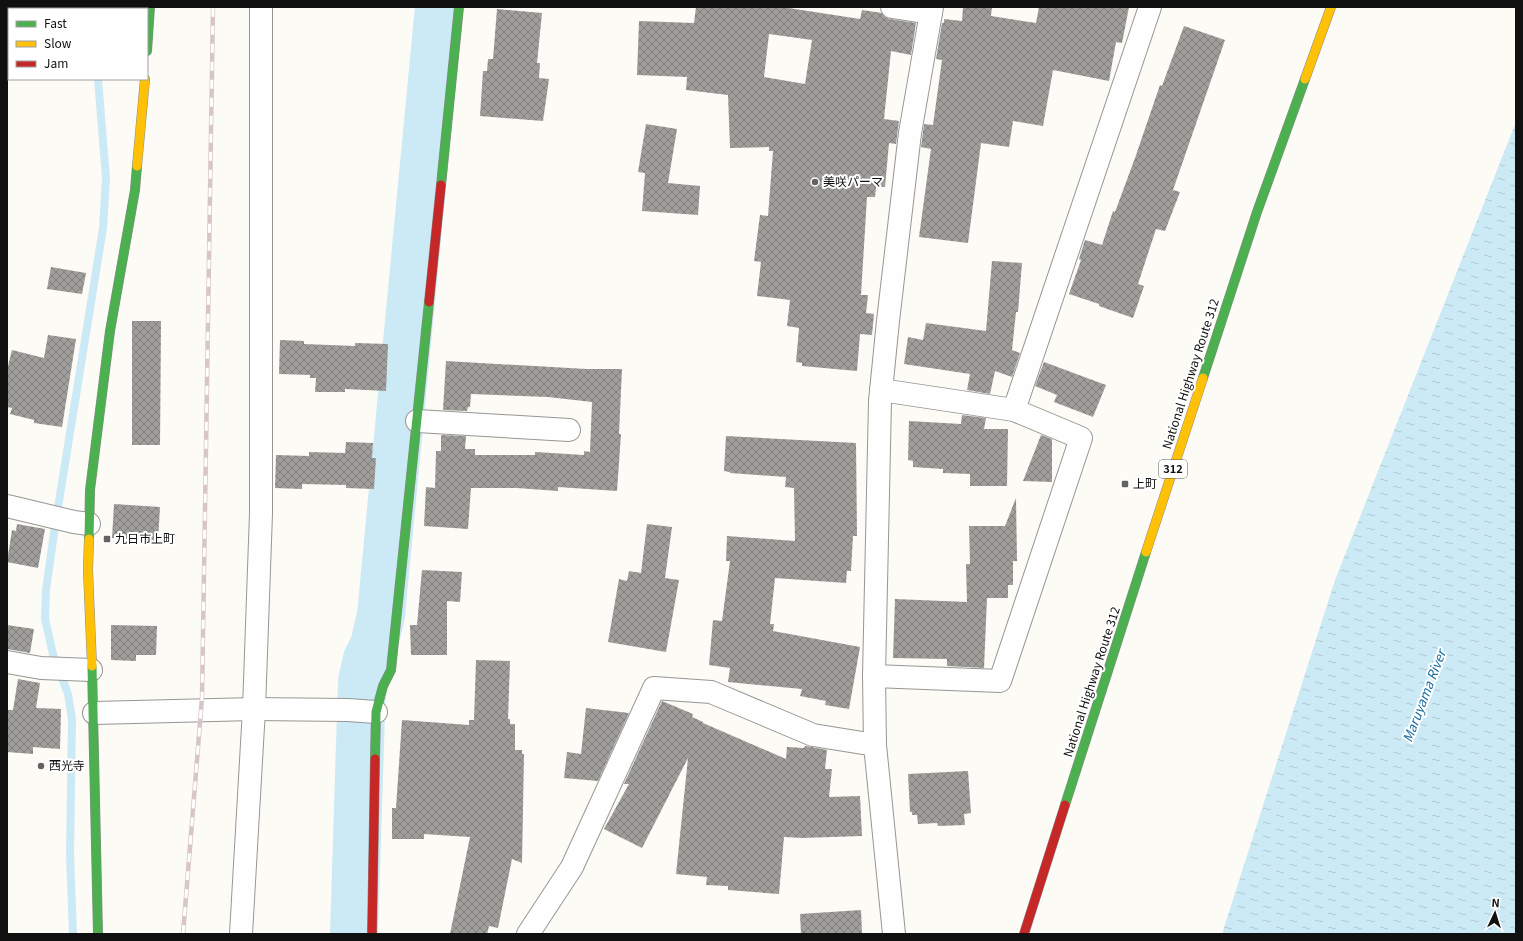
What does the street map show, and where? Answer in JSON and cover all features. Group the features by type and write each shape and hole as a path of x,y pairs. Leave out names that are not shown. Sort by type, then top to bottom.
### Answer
{"main road":[{"path":"148,36 150,7"},
{"path":"372,934 364,711 383,686 391,670 459,7"},
{"name":"National Highway Route 312","path":"1024,934 1252,227 1331,7"},
{"path":"98,934 94,713 88,570 90,490 110,331 135,190 145,80"}],"street":[{"path":"241,934 254,709 261,513 261,7"},
{"path":"892,7 931,10 910,133 888,321 882,390 874,676 875,745 894,934"},
{"path":"1014,410 1150,7"},
{"path":"874,676 1000,681 1081,438 1014,410 882,390"},
{"path":"417,421 569,430"},
{"path":"7,506 74,522 89,524"},
{"path":"7,662 41,668 91,670"},
{"path":"528,934 572,867 654,688 711,692 813,735 875,745"},
{"path":"94,713 254,709 364,711"}],"water":[{"name":"Maruyama River","path":"1516,122 1516,934 1222,934 1335,580"}],"building":[{"path":"696,7 782,7 860,19 862,10 882,13 885,17 890,19 916,23 911,55 891,51 884,119 899,121 896,144 889,143 885,187 876,187 875,197 867,197 861,295 868,295 866,313 874,314 872,335 860,334 857,371 802,366 802,363 796,362 799,328 787,326 790,300 757,296 761,262 754,261 760,215 768,216 773,151 769,151 769,147 730,148 728,95 686,90 687,77 637,75 639,21 694,23","holes":["769,34 812,40 805,84 764,77"]},
{"path":"963,7 992,7 991,16 1036,23 1039,7 1129,7 1122,43 1116,42 1109,81 1053,70 1043,126 1013,121 1009,147 981,143 968,243 919,237 931,149 921,147 924,124 933,125 942,60 936,59 942,23 944,23 944,19 962,21"},
{"path":"497,9 542,13 537,63 540,63 539,78 549,79 543,121 480,116 483,71 487,71 488,59 493,59"},
{"path":"1184,26 1225,40 1173,190 1180,192 1165,231 1156,229 1138,284 1144,286 1133,318 1069,294 1081,260 1079,259 1085,240 1102,245 1113,211 1115,212 1135,158 1160,85 1162,86"},
{"path":"646,124 677,129 668,183 700,186 698,215 642,211 645,173 638,172"},
{"path":"992,261 1022,263 1018,312 1016,312 1012,350 1020,353 1012,377 995,371 990,394 967,390 970,374 904,364 908,337 923,340 926,323 986,331"},
{"path":"51,267 86,273 82,294 47,289"},
{"path":"132,321 161,321 160,445 132,445"},
{"path":"48,335 76,339 62,427 34,423 34,420 10,414 12,408 7,407 7,370 12,350 44,358"},
{"path":"280,340 304,341 304,344 355,346 355,343 388,344 386,391 345,389 345,392 315,392 316,378 310,378 310,375 279,374"},
{"path":"446,361 587,369 622,369 619,434 621,434 617,491 558,487 558,491 517,488 471,488 468,529 424,526 426,487 435,488 436,451 441,451 441,435 466,436 465,449 475,449 475,455 535,455 535,452 584,455 584,451 590,452 592,402 548,397 471,394 470,407 468,407 467,411 443,410"},
{"path":"1044,362 1106,385 1093,417 1054,402 1057,395 1035,386"},
{"path":"962,415 986,418 984,429 1008,429 1007,486 970,486 970,474 943,473 943,469 913,467 913,461 908,460 909,421 961,424"},
{"path":"1041,435 1052,439 1052,482 1023,481"},
{"path":"726,436 856,443 857,536 853,536 851,571 847,571 846,583 775,578 770,624 774,624 773,631 860,647 849,709 825,705 826,701 800,696 802,689 728,682 730,668 709,665 713,620 722,621 730,561 726,561 727,536 795,541 794,488 785,487 786,477 730,473 724,471"},
{"path":"346,442 373,443 372,458 376,458 374,489 346,488 346,485 302,484 302,489 275,488 276,455 309,456 309,452 345,453"},
{"path":"1016,498 1017,561 1013,561 1013,585 1008,585 1008,598 987,598 984,668 947,666 947,659 893,658 895,599 967,602 966,564 970,564 969,526 1005,526"},
{"path":"114,504 160,507 158,541 112,538"},
{"path":"17,524 45,529 38,568 7,562 12,530 16,531"},
{"path":"647,524 672,527 665,578 679,580 666,652 608,642 619,579 627,581 629,571 641,573"},
{"path":"422,570 462,572 460,602 447,601 447,655 411,655 410,625 417,625"},
{"path":"7,625 34,629 30,653 7,649"},
{"path":"111,625 157,626 156,655 136,655 136,661 111,660"},
{"path":"476,660 510,661 508,719 510,719 510,724 515,724 515,750 522,750 522,754 524,754 522,863 512,859 498,928 489,926 487,934 450,934 470,837 424,834 424,839 392,839 392,808 396,808 402,720 469,725 469,720 474,720"},
{"path":"18,679 40,683 36,708 61,709 60,749 33,747 33,754 7,752 7,710 13,710"},
{"path":"662,701 693,714 692,717 703,723 786,759 787,747 804,748 806,746 827,750 825,769 832,769 829,797 860,796 862,836 802,838 784,837 779,894 728,890 728,886 706,885 707,877 676,874 688,758 642,848 604,829 629,784 624,784"},
{"path":"586,708 629,713 598,781 564,778 567,752 581,754"},
{"path":"968,771 971,813 964,814 965,825 938,826 937,823 918,824 917,815 912,815 912,812 910,812 908,774"},
{"path":"861,910 862,934 801,934 800,914"}],"waterway":[{"path":"354,934 362,681 367,659 374,645 381,615 439,7"},
{"path":"73,934 70,855 72,719 68,694 53,654 45,619 46,590 55,526 103,228 106,178 98,80"}],"railway":[{"path":"183,934 202,698 213,7"}],"traffic: fast":[{"path":"148,36 150,7"},
{"path":"441,185 459,7"},
{"path":"1203,378 1257,212 1305,79"},
{"path":"89,539 90,490 110,331 135,190 137,166"},
{"path":"375,759 376,712 383,686 391,670 429,302"},
{"path":"1065,805 1146,552"},
{"path":"92,666 98,934"}],"traffic: slow":[{"path":"1305,79 1331,7"},
{"path":"137,166 145,80"},
{"path":"1146,552 1203,378"},
{"path":"89,539 88,570 92,666"}],"traffic: jam":[{"path":"429,302 441,185"},
{"path":"372,934 375,759"},
{"path":"1024,934 1065,805"}],"place":[{"name":"美咲パーマ","path":"815,182"},
{"name":"上町","path":"1125,484"},
{"name":"九日市上町","path":"107,539"},
{"name":"西光寺","path":"41,766"}]}
